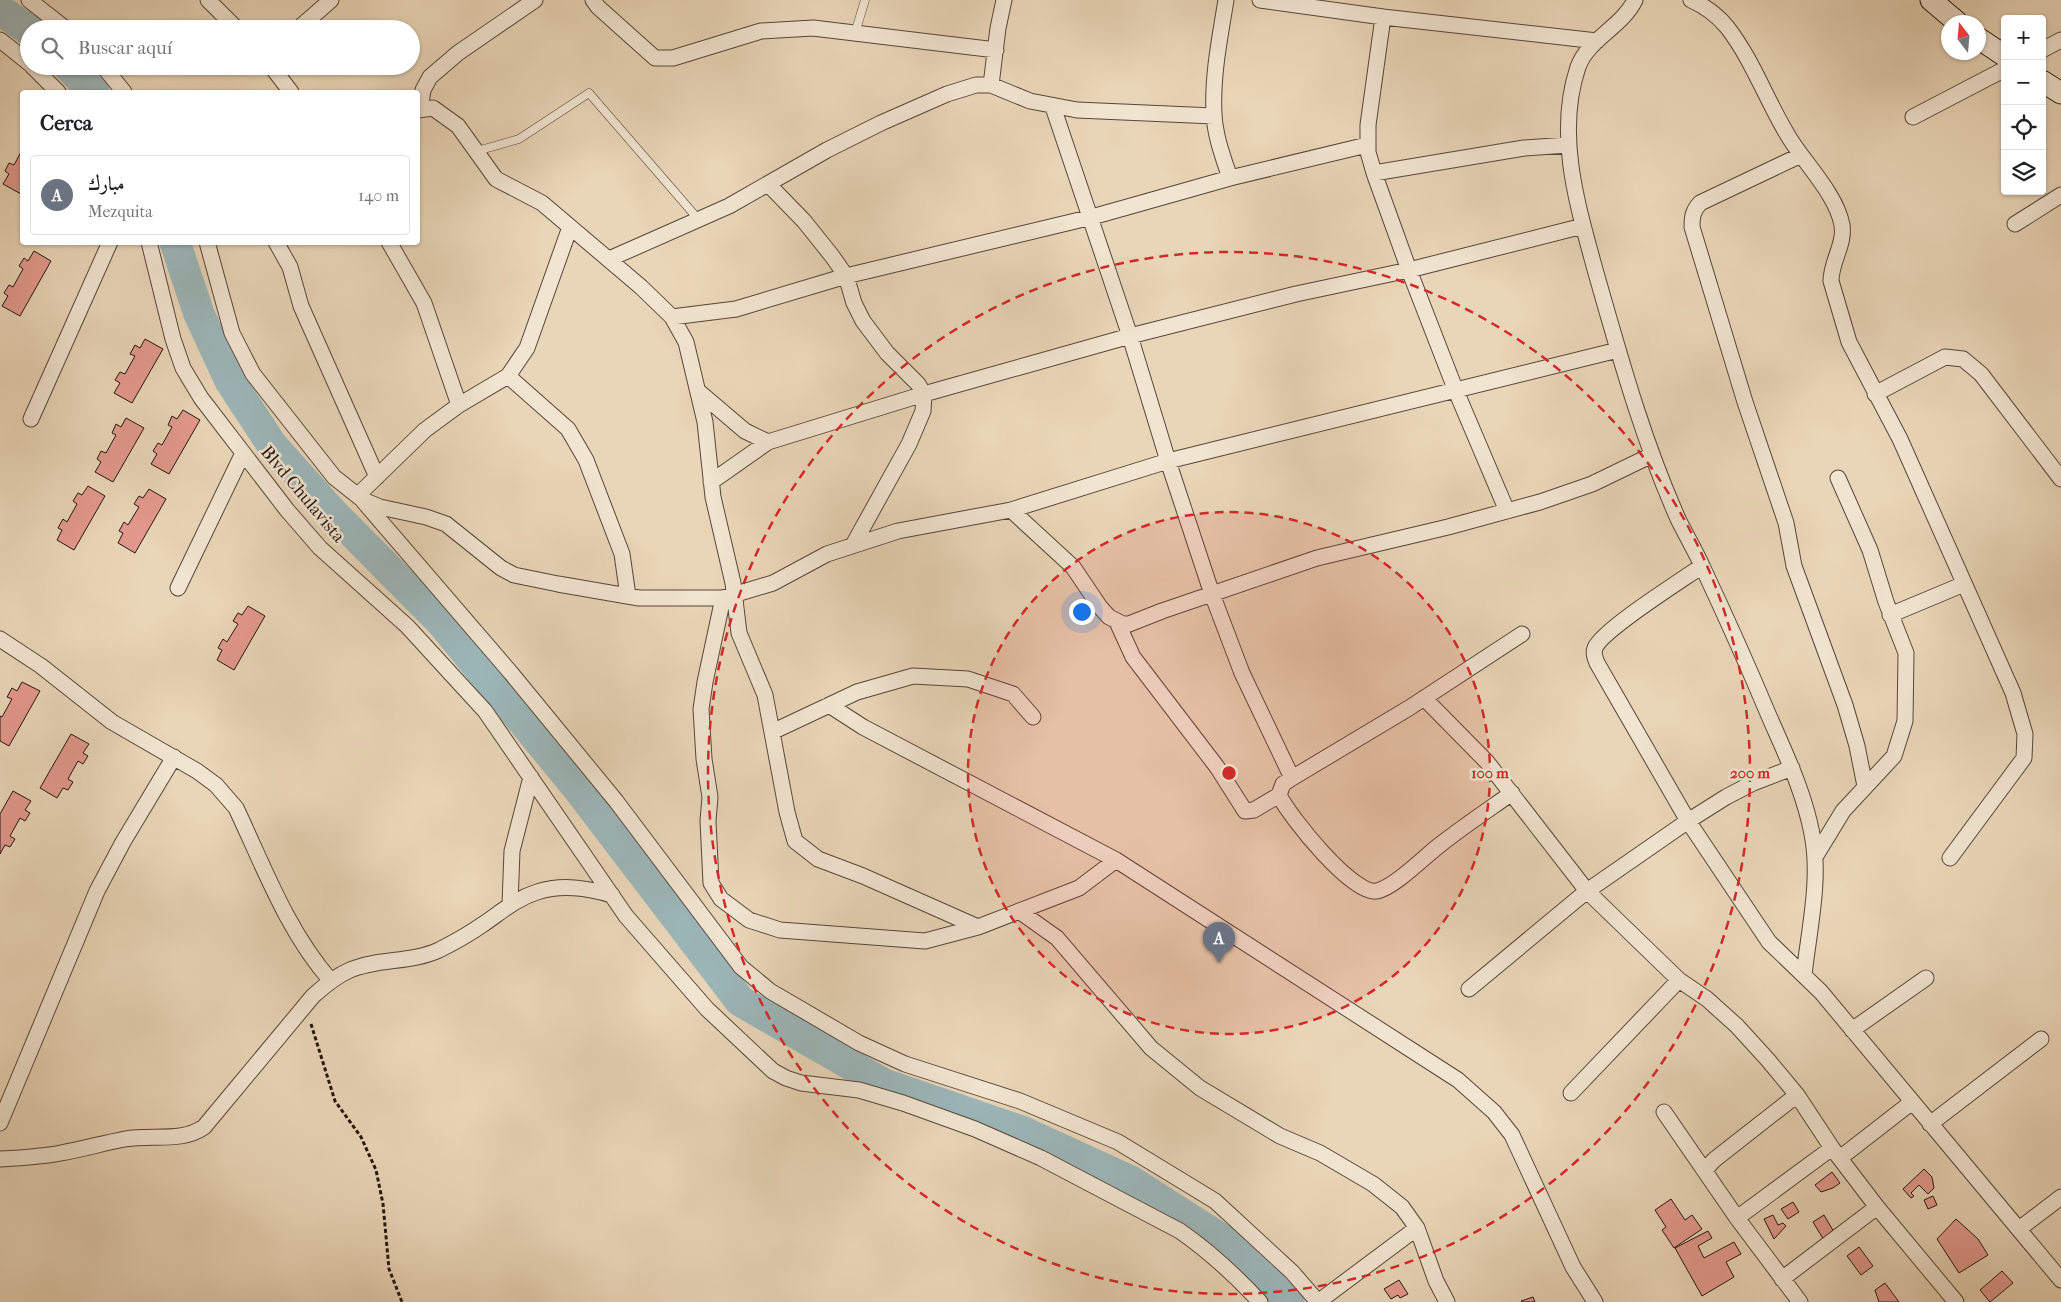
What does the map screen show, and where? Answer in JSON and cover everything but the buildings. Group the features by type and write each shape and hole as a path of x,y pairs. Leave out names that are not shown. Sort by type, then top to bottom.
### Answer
{"street":[{"path":"29,0 55,20"},
{"path":"208,0 228,20"},
{"path":"308,20 331,0"},
{"path":"420,105 423,90 430,77 458,53 535,0"},
{"path":"593,0 655,58 673,58 761,31 813,28 996,50"},
{"path":"991,85 1004,0"},
{"path":"1226,0 1218,56 1214,116 1223,158 1230,178"},
{"path":"1260,0 1383,17 1597,41"},
{"path":"1635,0 1624,18 1597,41 1579,65 1572,88 1568,145 1574,187 1618,350 1652,455 1680,523 1702,566 1792,768 1804,800 1813,836 1815,857 1815,879 1804,975"},
{"path":"1690,0 1709,10 1728,29 1756,74 1787,134 1828,193 1842,225 1840,249 1831,271 1832,288 1849,342 1900,439 2013,693 2024,734 2024,758 1950,858"},
{"path":"1931,0 1949,15"},
{"path":"1383,17 1368,125 1367,145 1374,173 1456,391 1507,511"},
{"path":"0,40 20,56"},
{"path":"2046,48 2061,40"},
{"path":"1986,43 2001,53"},
{"path":"1913,117 2001,71"},
{"path":"41,75 56,90"},
{"path":"110,75 122,90"},
{"path":"278,75 289,90"},
{"path":"2046,84 2061,93"},
{"path":"609,259 730,206 827,150 881,124 947,94 976,85 991,85 1030,101 1053,107 1077,110 1214,116"},
{"path":"1053,107 1092,218 1212,594 1242,673 1292,778"},
{"path":"420,110 433,108 458,126 496,179 542,203 641,286 672,317 686,342 705,422 711,482 729,597 739,633 765,695 787,812 795,841 818,859 863,876 978,927"},
{"path":"672,317 736,309 846,276 1092,218 1230,178 1367,145"},
{"path":"1374,173 1495,153 1568,145"},
{"path":"1800,155 1700,203 1694,210 1692,227 1745,402 1786,523 1794,566 1845,705 1857,746 1865,786"},
{"path":"768,184 821,242 846,276 854,303 863,322 888,353 918,384 924,394 923,411 909,444 854,545"},
{"path":"2016,224 2061,196"},
{"path":"711,482 768,442 924,394 1130,336 1296,294 1409,270 1583,226"},
{"path":"358,495 425,430 459,405 508,376 527,348 570,227"},
{"path":"31,419 109,245"},
{"name":"Blvd Chulavista","path":"150,245 173,339 183,368 201,398 287,510 320,548 408,626 485,711 626,916 707,1009 772,1071 800,1083 859,1090 902,1103 975,1129 1041,1158 1180,1232 1202,1246 1227,1268 1260,1302"},
{"path":"208,245 232,333 253,374 334,477 363,500 380,507 426,517 446,524 468,539 501,568 514,575 640,598 729,597 773,583 808,563 854,545 898,531 1011,510 1168,460 1618,350"},
{"path":"278,245 290,267 301,306 377,476"},
{"path":"391,245 424,303 459,405"},
{"path":"1875,394 1944,357 1963,358 1981,374 2061,479"},
{"path":"508,376 568,429 586,460 622,554 628,596"},
{"path":"698,392 745,431 768,442"},
{"path":"178,588 243,453"},
{"path":"1117,622 1129,624 1317,558 1507,511 1592,484 1652,455"},
{"path":"1815,857 1843,811 1894,756 1905,721 1906,653 1890,614 1870,550 1838,478"},
{"path":"358,495 511,673 616,801 741,967 770,991 859,1043 905,1064 1020,1101 1118,1142 1215,1200 1292,1272 1318,1302 1417,1228"},
{"path":"1011,510 1073,567 1100,607 1117,622 1133,657 1217,767 1245,811 1254,810 1279,795 1283,784 1292,778 1424,698 1522,634"},
{"path":"1702,566 1613,627 1594,648 1594,655 1688,821 1769,942 1804,975 1852,1030 2061,1280"},
{"path":"1890,614 1964,584"},
{"path":"729,597 705,682 701,710 704,759 710,797 708,821 711,883 721,899 749,920 780,930 926,941 978,927 1079,888 1116,860"},
{"path":"0,639 41,666 112,722 197,771 216,786 236,808 294,932 330,981"},
{"path":"772,732 857,692 913,676 968,679 1013,694 1033,717"},
{"path":"1424,698 1488,762 1587,891 1679,980 1706,999 1737,1026 1797,1095 1836,1153 1876,1207 1956,1302"},
{"path":"829,705 863,727 1116,860 1458,1080 1494,1112 1512,1135 1573,1267 1596,1302"},
{"path":"0,1123 97,891 123,842 174,758"},
{"path":"1469,989 1587,891 1688,821 1726,797 1753,783 1792,768"},
{"path":"510,904 512,850 531,777"},
{"path":"1279,795 1333,865 1357,886 1376,891 1399,878 1440,844 1512,793"},
{"path":"0,1159 60,1153 127,1138 145,1136 181,1137 194,1134 204,1127 313,996 330,981 350,970 377,963 405,960 438,950 481,926 510,904 537,892 561,887 587,888 612,895"},
{"path":"1019,911 1057,938 1152,1048 1200,1088 1280,1136 1320,1153 1373,1184 1402,1207 1417,1228 1436,1281 1448,1302"},
{"path":"1852,1030 1926,978"},
{"path":"1571,1093 1679,980"},
{"path":"1930,1124 2041,1039"},
{"path":"1705,1170 1714,1160 1797,1095"},
{"path":"1737,1218 1912,1102"},
{"path":"1664,1112 1737,1218 1800,1302"},
{"path":"2019,1229 2061,1197"},
{"path":"1782,1279 1876,1207"}],"lane":[{"path":"856,33 865,0"},
{"path":"477,151 519,139 589,93 699,220"}],"path":[{"path":"313,996 311,1025 335,1101 361,1137 376,1170 383,1204 389,1269 402,1302"}],"waterway":[{"path":"0,10 20,24"},
{"path":"77,75 92,90"},
{"path":"176,245 199,314 230,381 272,445 334,514 441,622 579,790 740,1001 884,1084 1024,1132 1131,1181 1220,1238 1289,1302"}],"place":[{"name":"مبارك","path":"1219,963"}]}
